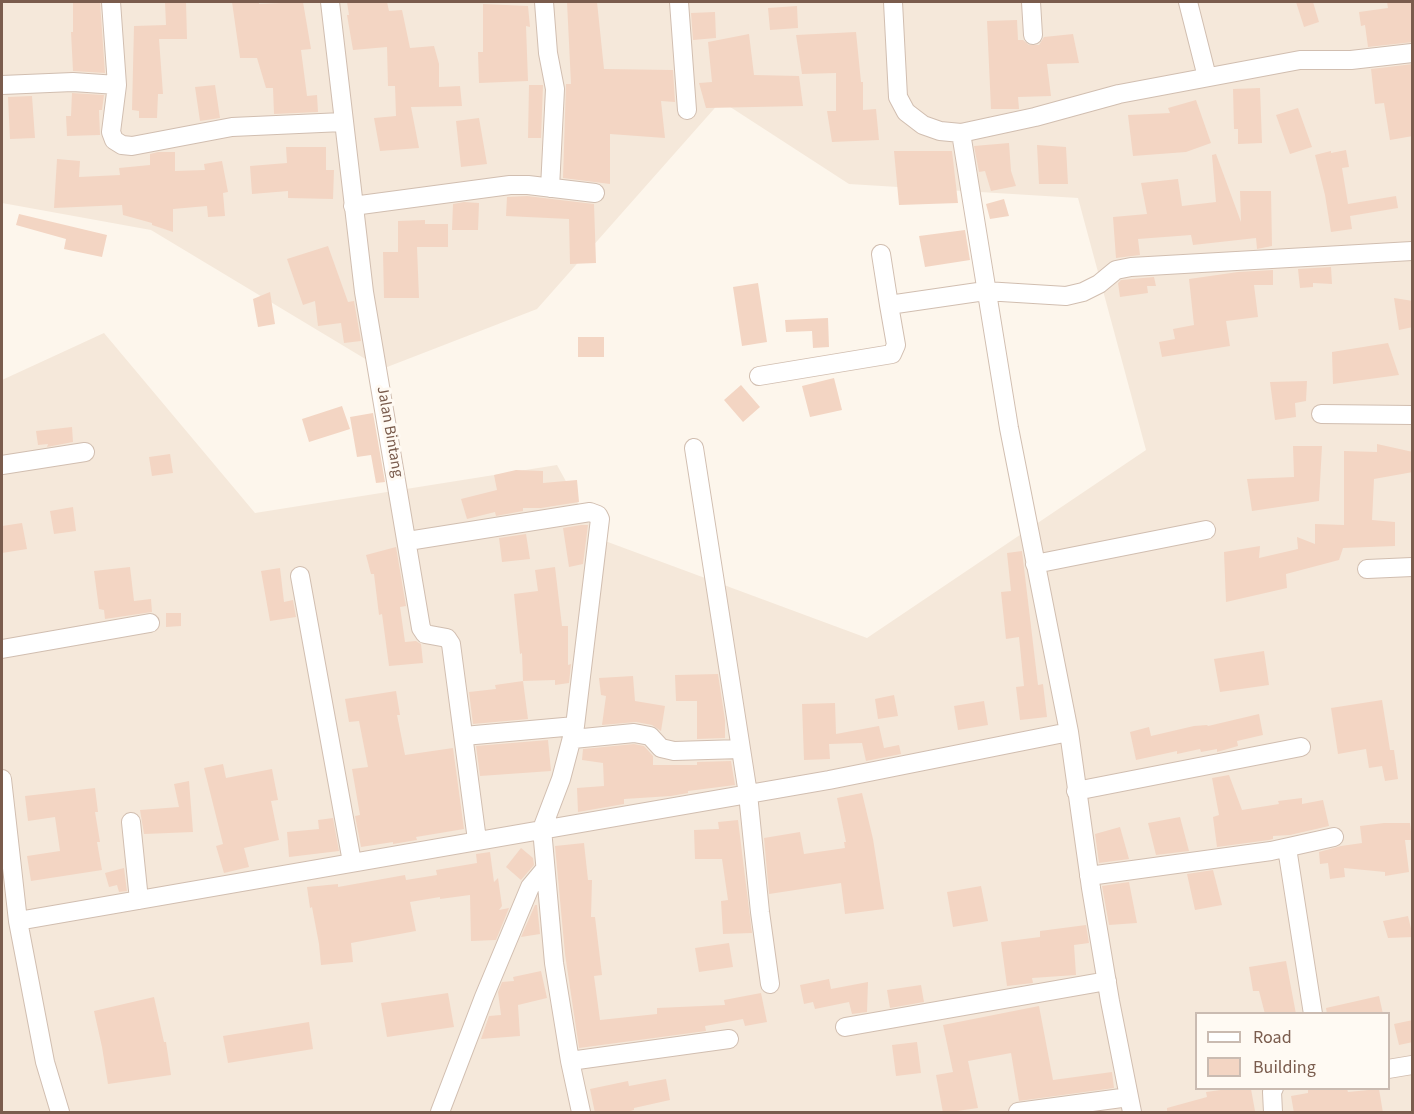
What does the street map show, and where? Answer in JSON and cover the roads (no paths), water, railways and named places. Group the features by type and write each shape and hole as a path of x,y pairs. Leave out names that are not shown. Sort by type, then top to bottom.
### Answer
{"street":[{"path":"111,2 117,85 111,132 114,140 122,145 132,146 232,127 343,122"},
{"name":"Jalan Bintang","path":"330,2 364,292 423,631 430,636 447,638 452,644 477,840"},
{"path":"544,2 548,53 555,89 550,188"},
{"path":"679,2 687,110"},
{"path":"893,2 898,98 906,112 923,125 940,131 960,133 1035,117 1119,94 1300,60 1351,60 1413,53"},
{"path":"1031,2 1033,35"},
{"path":"1188,2 1208,77"},
{"path":"2,85 73,82 117,85"},
{"path":"960,133 1009,428 1069,732 1089,876 1131,1105 1018,1113"},
{"path":"353,206 510,185 595,193"},
{"path":"889,305 985,291 1066,296 1083,292 1099,284 1116,270 1123,268 1413,252"},
{"path":"759,376 892,354 896,345 881,254"},
{"path":"1321,414 1413,415"},
{"path":"694,448 748,794 770,984"},
{"path":"2,465 85,452"},
{"path":"408,541 590,512 598,515 600,525 574,733 558,789 542,829 555,963 570,1061 582,1113"},
{"path":"1035,564 1206,530"},
{"path":"1367,569 1413,567"},
{"path":"300,576 352,862"},
{"path":"2,649 150,623"},
{"path":"18,921 748,794 1069,732"},
{"path":"464,736 634,733 650,736 661,748 674,751 741,749"},
{"path":"1076,791 1301,747"},
{"path":"2,779 18,921 45,1062 60,1113"},
{"path":"131,822 139,900"},
{"path":"1089,876 1287,848 1334,837"},
{"path":"1287,848 1313,1012"},
{"path":"440,1113 484,997 530,887 545,869"},
{"path":"845,1027 1107,981"},
{"path":"570,1061 729,1039"},
{"path":"1390,1069 1413,1065"},
{"path":"1273,1090 1273,1113"}]}
